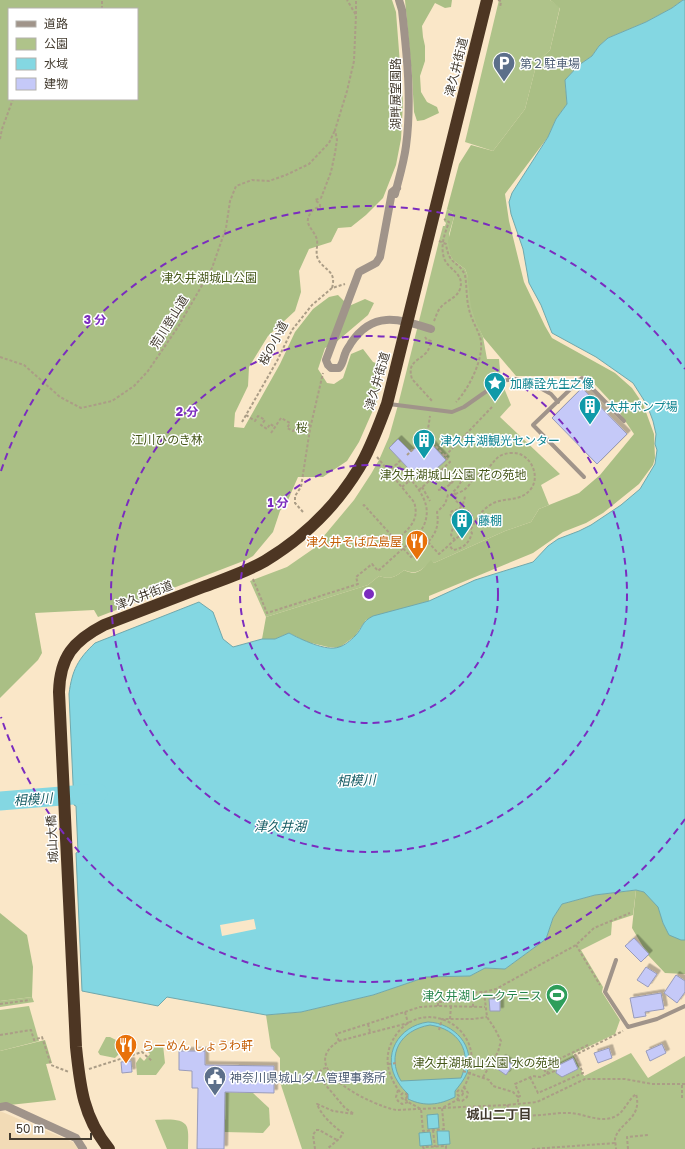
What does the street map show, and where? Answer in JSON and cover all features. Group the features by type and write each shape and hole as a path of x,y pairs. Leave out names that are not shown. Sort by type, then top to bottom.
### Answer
{"highway":[{"name":"津久井街道","path":"104,625 247,570 264,561 292,542 314,524 343,491 359,467 373,440 387,404 486,0"},
{"name":"城山大橋","path":"72,1072 76,1047 60,681 61,670 65,659 72,649 88,633 104,625"},
{"path":"72,1072 95,1128 109,1149"}],"street":[{"name":"湖畔展望園路","path":"354,286 359,272 376,263 380,257 392,192 397,188 401,175 406,144 409,114 408,76 402,10 399,0"},
{"path":"354,286 326,360 331,368 339,368 352,341 373,323 384,319 394,319 427,328"},
{"path":"0,1107 6,1106 76,1138 83,1149"}],"lane":[{"path":"584,477 533,425 582,378 624,421"},
{"path":"387,404 452,412 459,410 501,382 515,379 531,383 550,394 558,402"},
{"path":"616,960 605,992 628,1027 657,1019 685,1006"}],"path":[{"path":"347,0 356,15"},
{"path":"332,288 334,282 333,276 318,259 316,247 317,239 308,223 308,217 311,211 320,207 320,204 315,200 321,198 331,172 336,153 337,140 335,130 347,91 354,61 356,0"},
{"path":"498,0 501,1 500,8"},
{"path":"0,139 13,100"},
{"name":"荒川登山道","path":"0,357 24,365 60,397 81,408 112,401 134,386 148,371 178,327 212,268 226,228 230,201 236,186 252,180 269,181 309,164 329,143 335,130"},
{"path":"435,404 412,379 410,374 414,362 425,354 430,347 431,341 427,340 425,336 427,328 441,307 455,297 460,290 460,277 457,272 448,265 443,250 443,242 449,222 442,218"},
{"path":"436,240 446,244 450,260 463,271 465,275 469,309 481,339 480,355 472,377 463,393 454,404"},
{"path":"332,288 343,284 354,286"},
{"name":"桜の小道","path":"242,422 277,361 292,330 312,305 332,288"},
{"path":"303,512 295,503 294,499 301,487 311,425 326,360"},
{"path":"445,456 492,407"},
{"path":"406,455 427,436 431,409"},
{"path":"246,415 255,421 258,416 264,420 261,425 267,429 270,424 275,427"},
{"path":"271,433 281,418 290,423 287,428 293,431 300,423 311,425"},
{"path":"419,490 450,462 427,436"},
{"path":"363,506 364,505 411,557 433,536 438,523 437,512 445,504 448,495 455,494 468,487 473,478 485,471 496,459 506,454 514,452 527,459 532,464 535,479 530,490 520,497 496,502 488,506 478,516 470,531 472,533 470,540 466,545 460,549 454,550 449,545"},
{"path":"377,457 390,470 414,502 416,514 412,525 396,540"},
{"path":"390,470 402,459"},
{"path":"252,577 267,613 358,584 356,577 372,564 378,571 418,536 426,522 426,502 419,490 397,464"},
{"path":"390,470 408,482"},
{"path":"440,472 451,484"},
{"path":"438,490 451,484 458,473"},
{"path":"456,477 463,479 453,492 457,498 455,500 462,506"},
{"path":"402,487 411,480"},
{"path":"422,487 430,498"},
{"path":"454,540 451,535 453,530 453,521 450,514 452,511 459,509 462,506 465,496"},
{"path":"428,542 438,554 468,528 470,531"},
{"path":"466,990 468,993 484,992 496,989 576,945 594,928 630,913"},
{"path":"576,945 605,992"},
{"path":"483,1077 498,1052 501,1041 496,1029 487,1017 484,992"},
{"path":"438,1006 438,1002 473,999 473,1007"},
{"path":"0,1004 30,1000"},
{"path":"450,1019 451,1006"},
{"path":"339,1041 336,1034 420,1007 485,1007"},
{"path":"405,1012 408,1023"},
{"path":"487,1017 473,1020 427,1017 339,1041 329,1050 326,1057 326,1068 342,1085 388,1109 396,1110 507,1105 537,1102 585,1079 625,1079 652,1084 684,1084 682,1100"},
{"path":"439,1030 442,1019"},
{"path":"442,1019 460,1030 468,1042 472,1053 470,1074 463,1088 468,1092 468,1097 462,1101 457,1100 442,1108"},
{"path":"408,1023 401,1029 393,1040 388,1052 388,1064 392,1080 399,1091 396,1096 398,1101 402,1104 408,1102"},
{"path":"368,1024 370,1033"},
{"path":"0,1035 31,1030 34,1040 42,1037 51,1065 72,1072 86,1070 142,1052 152,1061"},
{"path":"530,1077 538,1093 583,1073 575,1055 616,1035"},
{"path":"547,1074 550,1063 588,1045"},
{"path":"388,1064 396,1063"},
{"path":"542,1065 547,1074"},
{"path":"326,1068 320,1071 319,1077 345,1108 354,1114 333,1111 316,1105 335,1127 343,1133 327,1149"},
{"path":"518,1104 518,1097 520,1096 515,1084 533,1076 540,1078 556,1070"},
{"path":"464,1072 490,1080 493,1086 513,1092 518,1097"},
{"path":"507,1105 510,1111 526,1115 570,1113 606,1120 616,1116 623,1110 630,1098 636,1094 638,1100 635,1113 618,1132 615,1140 616,1149"},
{"path":"457,1100 459,1096"},
{"path":"405,1099 421,1109"},
{"path":"421,1109 423,1131 444,1129 442,1108"},
{"path":"315,1149 313,1135 316,1130 319,1130 337,1140"},
{"path":"433,1130 435,1146"},
{"path":"628,1149 628,1137 648,1135"},
{"path":"532,1149 616,1143"},
{"path":"591,1145 592,1149"},
{"path":"424,1149 423,1147 435,1146 446,1146 446,1149"}],"shaded area":[{"path":"0,1111 73,1142 78,1149 0,1149"}],"green space":[{"name":"津久井湖城山公園","path":"0,0 392,0 396,12 403,103 401,139 396,165 383,198 366,215 351,227 338,228 331,242 309,249 299,271 301,292 295,311 268,336 249,367 248,386 235,413 234,427 244,428 280,364 295,332 313,309 329,297 338,295 349,306 365,299 374,303 368,315 335,343 325,348 318,369 327,383 334,384 343,378 351,354 363,349 373,362 382,365 377,401 359,442 347,461 323,477 298,477 288,500 280,511 273,532 253,556 246,560 98,617 94,610 35,613 42,653 38,660 0,698"},
{"path":"405,0 452,0 451,7 445,8 435,3 422,26 425,46 425,61 420,76 421,92 427,102 437,107 439,113 424,120 417,121 414,112"},
{"name":"第２駐車場","path":"499,0 550,0 560,7 550,50 537,62 525,109 493,151 465,142"},
{"path":"550,0 683,0 672,8 646,22 608,38 599,46 592,56 579,65 565,80 567,104 556,119 548,137 505,194 509,221 524,282 545,326 552,338 615,373 632,388 643,404 654,434 655,458 653,465 639,484 603,513 586,523 563,532 533,553 429,596 429,601 366,620 355,636 339,648 307,642 289,633 275,639 262,639 266,617 368,585 379,576 386,578 393,577 404,570 413,573 419,571 431,560 434,563 505,531 531,522 539,509 579,493 600,475 634,434 615,406 587,376 516,376 483,337 471,307 465,269 453,260 450,255 448,241 454,217 452,212 447,209 459,164 471,145 493,151 525,109 537,62 550,50 560,8"},
{"name":"津久井湖城山公園 花の苑地","path":"447,209 452,212 454,217 449,234 450,255 453,260 465,269 483,337 487,359 499,359 501,381 511,405 500,417 560,474 541,485 549,505 539,509 531,522 505,531 434,563 431,561 419,571 409,572 404,570 390,578 379,576 368,585 266,617 250,581 287,567 313,549 354,500 379,460 389,437 398,405 439,241 443,226 445,226 446,223 444,221"},
{"name":"津久井湖城山公園 水の苑地","path":"636,890 633,915 612,922 611,935 581,950 603,987 602,992 620,1020 615,1034 573,1054 584,1076 631,1053 648,1078 685,1056 685,1149 302,1149 280,1082 280,1058 271,1048 266,1015 301,1012 373,995 426,977 470,976 485,968 505,969 546,939 553,918 562,904 595,895"},
{"path":"636,890 644,892 659,907 663,923 681,940 685,940 685,974 665,973 648,955 632,928"},
{"path":"0,913 27,935 33,967 32,997 0,1001"},
{"path":"32,997 34,1002 0,1007 0,1001"},
{"path":"29,1006 39,1041 0,1051 0,1010"},
{"path":"106,1037 110,1037 122,1043 124,1047 115,1058 100,1055 98,1052"},
{"path":"45,1040 52,1063 46,1064 56,1100 0,1106 0,1051"},
{"path":"151,1045 163,1045 165,1063 156,1075 137,1075 136,1063 140,1057 144,1061 150,1054 146,1050"},
{"path":"225,1092 253,1093 269,1108 270,1125 263,1133 224,1132"},
{"path":"155,1120 177,1120 185,1124 188,1132 188,1149 167,1149"}],"water":[{"name":"津久井湖","path":"685,0 685,940 669,935 658,907 644,892 636,890 595,895 562,904 553,918 546,939 505,969 485,968 470,976 426,977 373,995 301,1012 266,1015 167,997 158,1006 82,991 76,853 78,852 76,806 74,805 69,694 72,678 80,660 95,643 199,602 213,612 223,639 233,647 262,639 275,639 289,633 306,641 328,648 339,647 353,638 364,623 373,616 429,601 475,580 533,562 548,546 558,539 591,525 621,505 640,489 655,464 657,450 655,444 656,434 647,405 633,383 596,357 552,333 541,305 529,283 523,249 511,214 509,202 512,193 548,137 556,119 567,104 565,80 579,65 592,56 599,46 608,38 646,22 672,8"},
{"path":"428,1022 438,1023 454,1031 465,1045 469,1063 467,1073 455,1091 455,1097 443,1102 432,1104 414,1102 408,1099 408,1094 398,1082 393,1072 391,1062 395,1044 408,1029","holes":["430,1025 440,1027 455,1036 464,1050 465,1059 461,1078 401,1081 395,1062 396,1053 404,1038 411,1032 420,1028"]},
{"path":"438,1114 439,1128 428,1129 427,1115"},
{"path":"437,1131 449,1131 450,1144 438,1145"},
{"path":"430,1132 432,1145 420,1146 419,1133"}],"pier":[{"path":"254,919 256,929 222,936 220,925"}],"building":[{"name":"太井ポンプ場","path":"582,388 627,434 597,464 552,418"},
{"name":"津久井湖観光センター","path":"426,438 446,460 423,481 417,475 415,478 406,469 408,468 389,448 398,439 411,452"},
{"path":"634,938 649,954 641,962 625,946"},
{"path":"646,967 657,974 648,987 637,980"},
{"path":"676,975 685,981 685,992 677,1003 664,993"},
{"path":"661,993 664,1009 645,1012 646,1016 634,1018 630,998"},
{"path":"489,999 500,999 500,1011 490,1011"},
{"path":"662,1044 666,1053 650,1061 646,1051"},
{"path":"609,1048 612,1058 598,1063 594,1053"},
{"name":"神奈川県城山ダム管理事務所","path":"179,1051 205,1051 205,1065 274,1066 274,1093 225,1092 224,1149 197,1149 198,1088 192,1088 192,1071 179,1070"},
{"path":"502,1058 513,1065 506,1075 496,1068"},
{"path":"573,1058 578,1069 562,1077 556,1073 557,1066"},
{"name":"らーめん しょうわ軒","path":"131,1061 132,1072 122,1073 121,1062"}],"waterway":[{"name":"相模川","path":"0,801 98,793"}],"place":[{"name":"第２駐車場","path":"504,82"},
{"name":"加藤詮先生之像","path":"495,402"},
{"name":"太井ポンプ場","path":"590,426"},
{"name":"津久井湖観光センター","path":"424,460"},
{"name":"藤棚","path":"462,540"},
{"name":"津久井そば広島屋","path":"417,560"},
{"name":"津久井湖レークテニス","path":"557,1014"},
{"name":"らーめん しょうわ軒","path":"126,1064"},
{"name":"神奈川県城山ダム管理事務所","path":"215,1096"}],"district":[{"name":"城山二丁目","path":"499,1114"}],"park label":[{"name":"桜","path":"302,427"},
{"name":"江川ひのき林","path":"167,439"}]}
